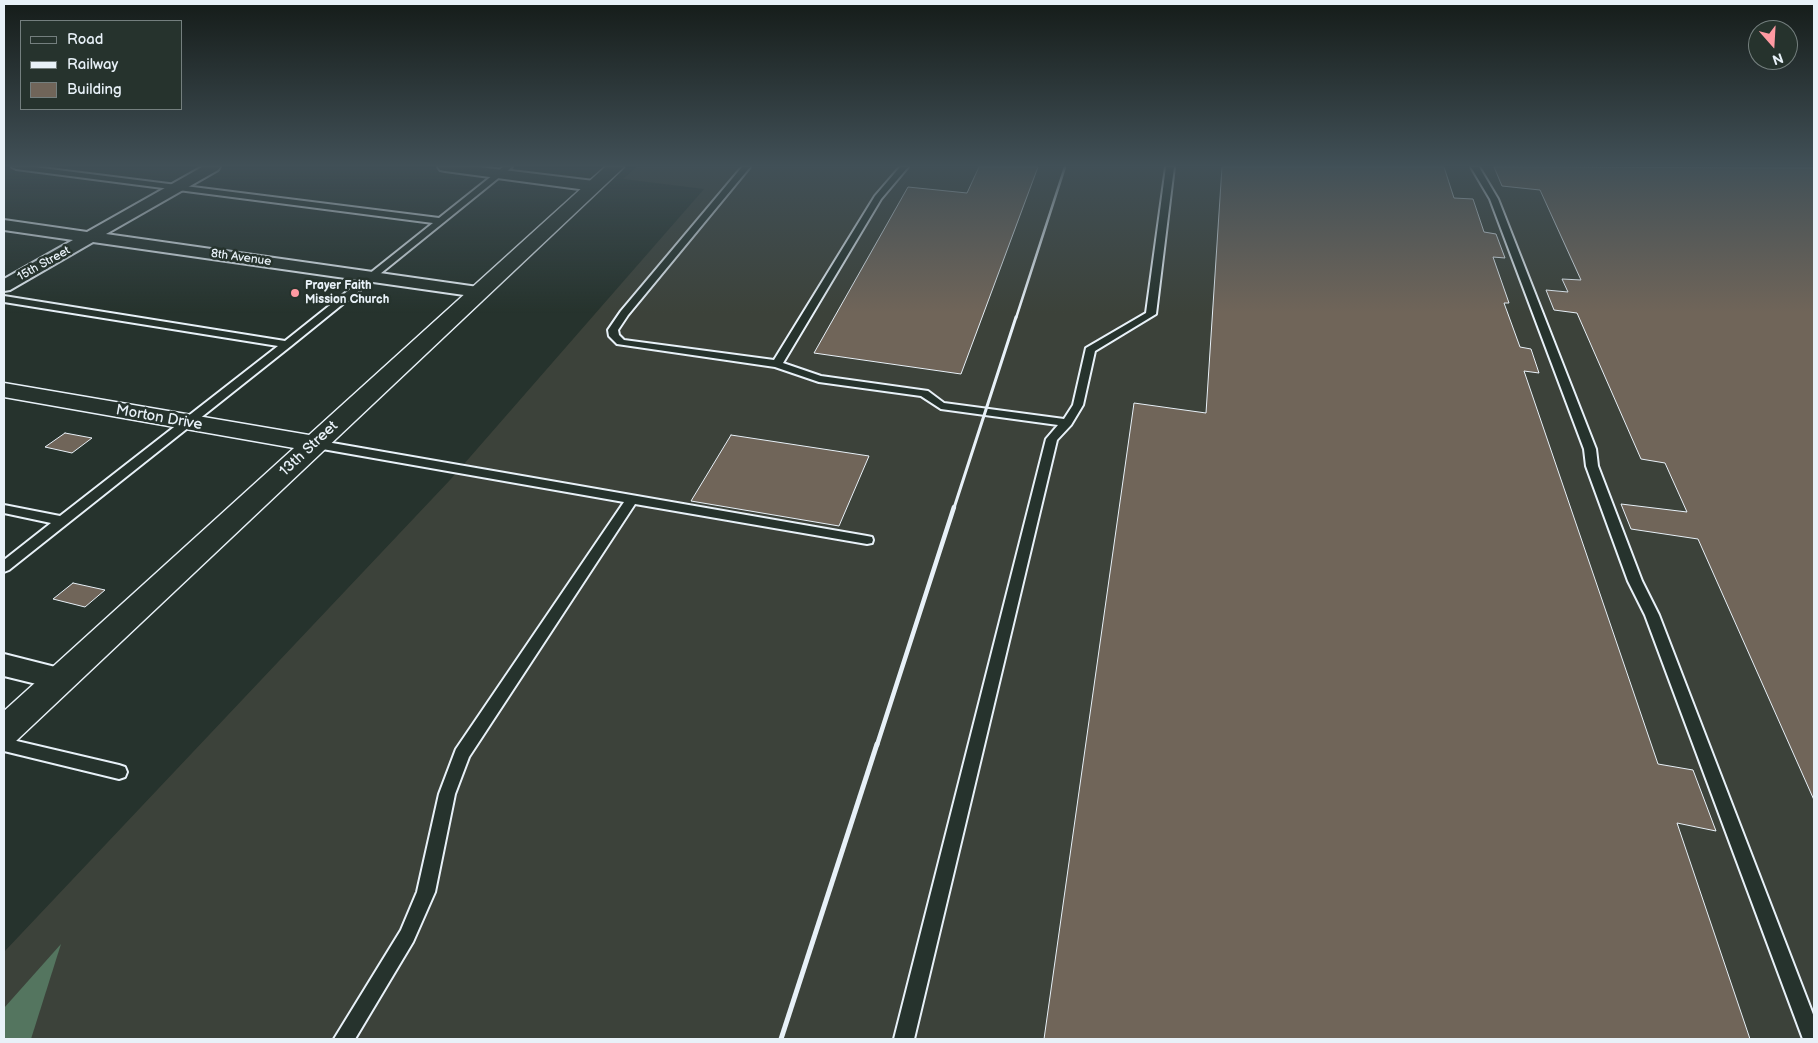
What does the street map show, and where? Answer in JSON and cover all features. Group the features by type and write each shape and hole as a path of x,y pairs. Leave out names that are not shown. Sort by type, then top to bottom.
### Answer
{"street":[{"name":"15th Street","path":"4,286 129,216"},
{"name":"13th Street","path":"4,731 562,216"},
{"name":"8th Avenue","path":"4,225 478,292"},
{"name":"Morton Drive","path":"4,390 315,444"},
{"path":"4,666 61,679"}],"lane":[{"path":"398,216 439,221"},
{"path":"4,568 446,216"},
{"path":"705,216 624,312 613,330 614,336 621,342 777,364 819,379 924,393 942,406 1067,423"},
{"path":"777,364 867,216"},
{"path":"904,1039 1052,439 1067,423 1078,404 1090,350 1151,314 1164,216"},
{"path":"1500,216 1590,449 1592,466 1631,572 1652,615 1813,1039"},
{"path":"4,298 287,344"},
{"path":"315,444 867,540"},
{"path":"344,1039 407,936 426,892 447,794 462,754 632,499"},
{"path":"4,509 62,521"},
{"path":"4,744 120,772"}],"shaded area":[{"path":"681,216 1814,216 1814,1039 4,1039 4,952 450,480"}],"green space":[{"path":"61,944 31,1039 4,1039 4,1008"}],"building":[{"path":"892,216 1020,216 961,374 814,353"},
{"path":"1219,216 1479,216 1484,232 1496,234 1505,258 1493,257 1509,303 1504,303 1520,347 1531,349 1539,373 1524,371 1658,764 1693,770 1716,831 1677,823 1750,1039 1044,1039 1134,403 1206,413"},
{"path":"1552,216 1814,216 1814,800 1698,539 1631,529 1621,504 1687,512 1665,463 1641,459 1577,313 1554,310 1546,290 1568,292 1562,279 1581,280"},
{"path":"65,433 92,438 72,453 45,447"},
{"path":"731,435 869,456 839,526 691,501"},
{"path":"73,583 105,590 85,607 53,599"}],"railway":[{"path":"1016,318 1049,216"},
{"path":"954,508 1016,317"},
{"path":"877,745 954,507"},
{"path":"781,1039 877,744"}],"place":[{"name":"Prayer Faith Mission Church","path":"295,293"}]}
